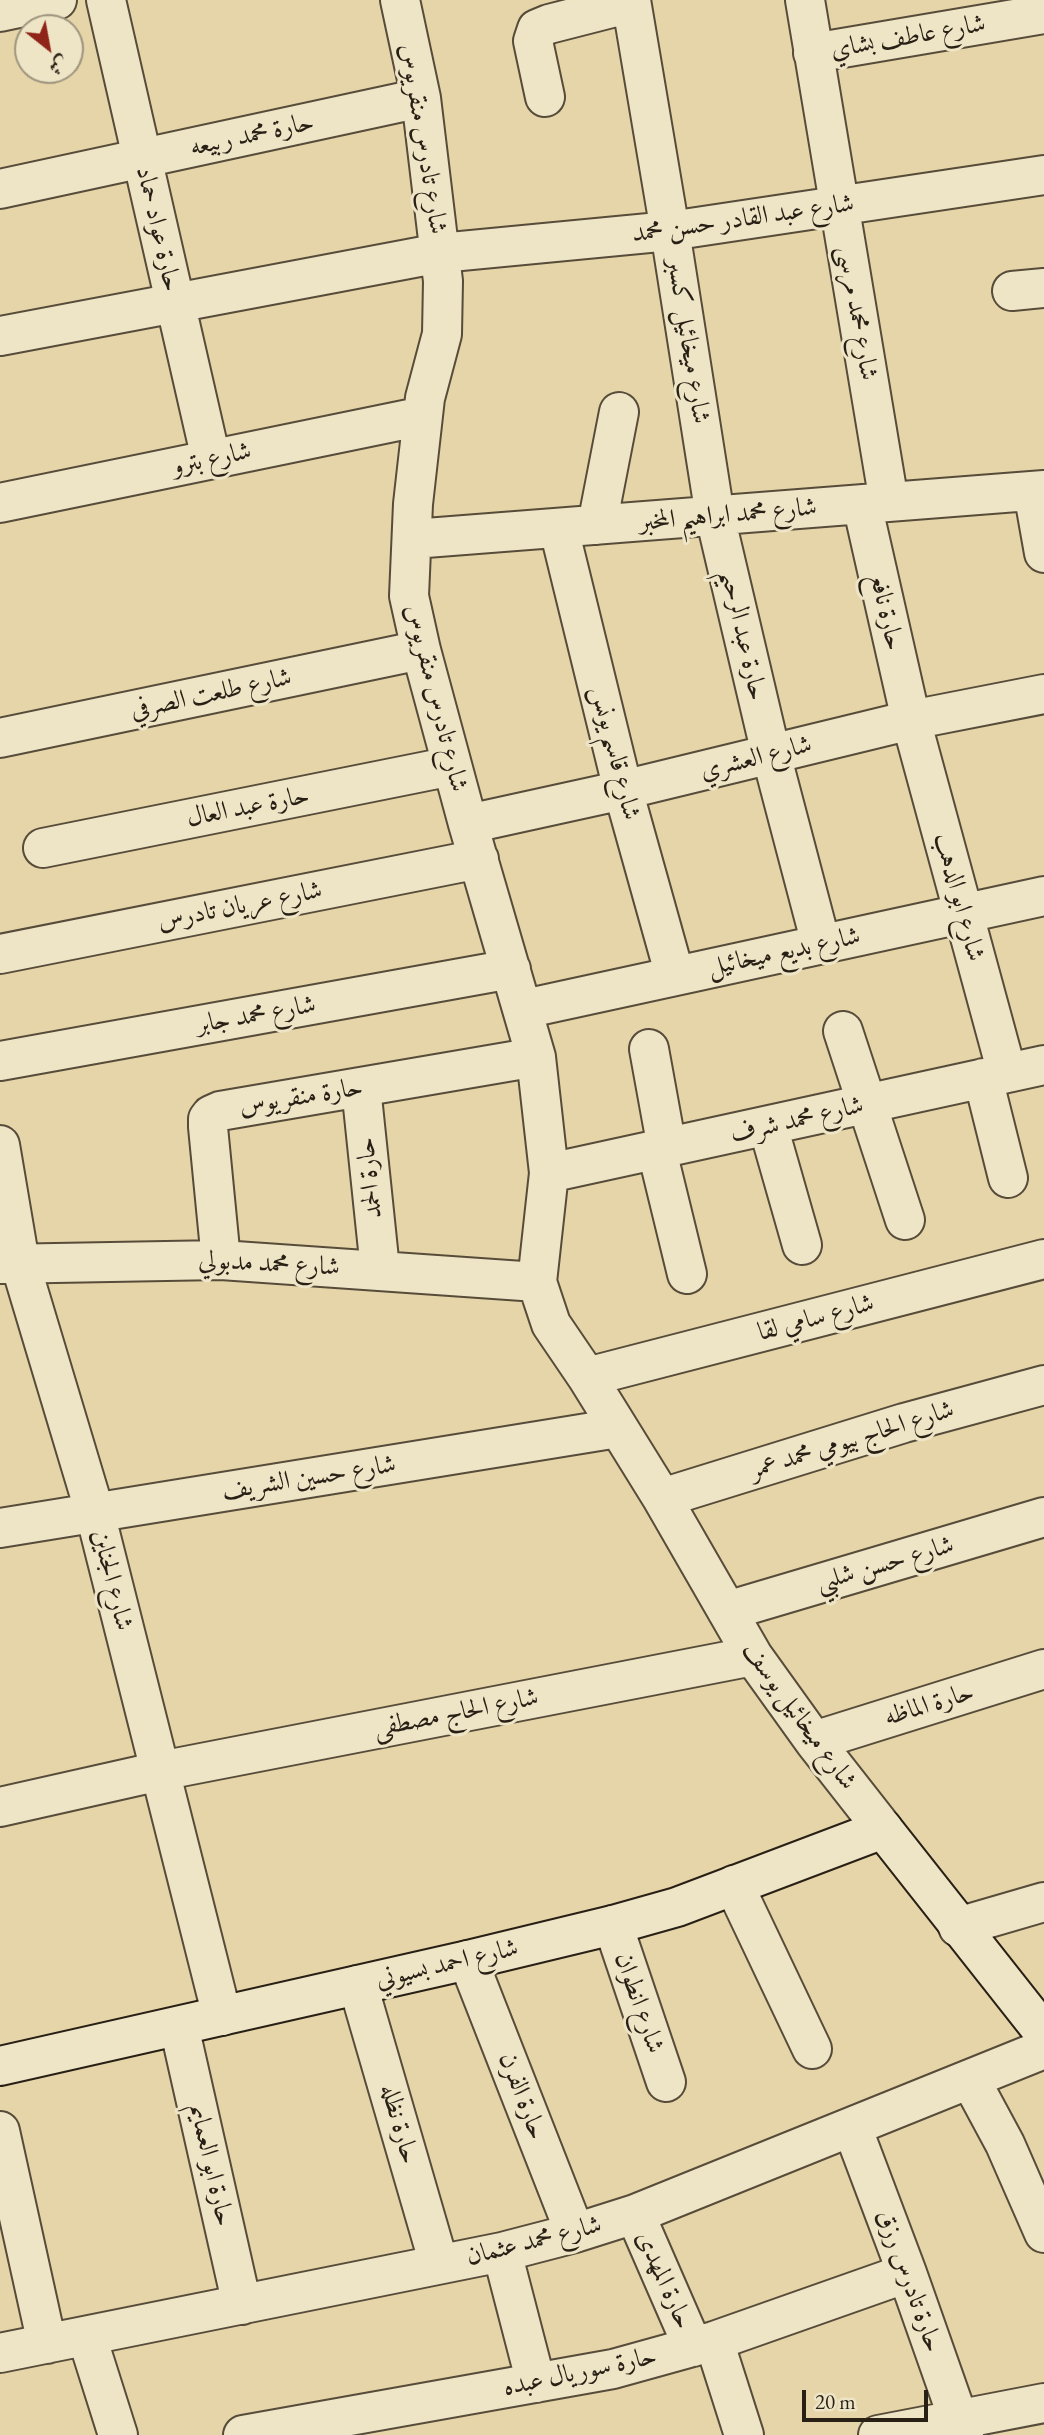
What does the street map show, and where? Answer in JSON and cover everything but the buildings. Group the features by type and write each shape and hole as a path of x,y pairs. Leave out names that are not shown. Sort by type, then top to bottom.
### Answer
{"street":[{"path":"0,12 57,0"},
{"name":"حارة عواد حماد","path":"106,0 211,459"},
{"name":"شارع تادرس منقريوس","path":"400,0 421,98 443,281 442,334 425,398 413,504 409,596 452,766 536,1057 549,1173 537,1282 551,1324 587,1377"},
{"name":"شارع محمد مرسى","path":"805,0 839,205 875,503"},
{"path":"545,97 533,41 537,29 631,2"},
{"name":"شارع ميخائيل كسبر","path":"631,2 715,516"},
{"name":"شارع عاطف بشاي","path":"813,53 1044,14"},
{"name":"حارة محمد ربيعه","path":"0,189 421,98"},
{"name":"شارع عبد القادر حسن محمد","path":"0,336 440,253 670,231 1044,175"},
{"path":"597,526 619,412"},
{"name":"شارع بترو","path":"0,503 423,416"},
{"path":"1038,490 1044,553"},
{"name":"شارع محمد ابراهيم المخبر","path":"413,539 1038,490"},
{"name":"حارة نافع","path":"875,503 911,720"},
{"name":"حارة عبد الرحيم","path":"715,516 771,754 821,944"},
{"name":"شارع قاسم يونس","path":"559,529 623,790 675,976"},
{"name":"شارع طلعت الصرفي","path":"0,738 421,650"},
{"name":"شارع العشري","path":"474,841 623,790 911,720 1044,694"},
{"name":"شارع ابو الدهب","path":"911,720 963,913 995,1076 1008,1178"},
{"name":"حارة عبد العال","path":"43,848 452,766"},
{"name":"شارع عريان تادرس","path":"0,954 474,841"},
{"name":"شارع بديع ميخائيل","path":"524,1009 1044,895"},
{"name":"شارع محمد جابر","path":"0,1061 511,969"},
{"path":"843,1031 905,1220"},
{"path":"649,1049 662,1149 687,1274"},
{"name":"حارة منقريوس","path":"221,1259 208,1127 211,1115 220,1111 536,1057"},
{"name":"شارع محمد شرف","path":"549,1173 1044,1065"},
{"name":"حارة الحمد","path":"361,1087 380,1269"},
{"path":"768,1126 802,1245"},
{"name":"شارع الجناين","path":"0,1145 10,1264 95,1513 222,2016"},
{"name":"شارع محمد مدبولي","path":"10,1264 221,1259 537,1282"},
{"name":"شارع سامي لقا","path":"587,1377 1044,1259"},
{"name":"شارع ميخائيل يوسف","path":"587,1377 753,1656 814,1741 1044,2033"},
{"name":"شارع الحاج بيومي محمد عمر","path":"662,1499 904,1423 1044,1385"},
{"name":"شارع حسين الشريف","path":"0,1528 618,1428"},
{"name":"شارع حسن شلبي","path":"727,1611 1044,1517"},
{"name":"شارع الحاج مصطفى","path":"0,1807 160,1770 753,1656"},
{"name":"حارة الماظه","path":"814,1741 1044,1669"},
{"name":"شارع احمد بسيوني","path":"0,2066 613,1925 677,1907 883,1829"},
{"path":"734,1885 812,2049"},
{"path":"958,1927 1044,1902"},
{"name":"شارع انطوان","path":"613,1925 666,2082"},
{"name":"حارة الفرن","path":"468,1960 575,2233"},
{"name":"حارة نظله","path":"358,1985 439,2264"},
{"name":"حارة ابو العمايم","path":"179,2025 243,2305"},
{"name":"شارع محمد عثمان","path":"0,2353 502,2252 575,2233 635,2214 1044,2049"},
{"path":"970,2079 1005,2144 1044,2233"},
{"name":"حارة تادرس رزق","path":"852,2127 962,2427"},
{"path":"0,2131 47,2344"},
{"name":"حارة المهدى","path":"635,2214 703,2344 744,2435"},
{"path":"502,2252 536,2383"},
{"name":"حارة سوريال عبده","path":"243,2435 613,2369 703,2344 907,2273"},
{"path":"87,2337 118,2435"},
{"path":"878,2435 962,2427 1044,2403"}]}
